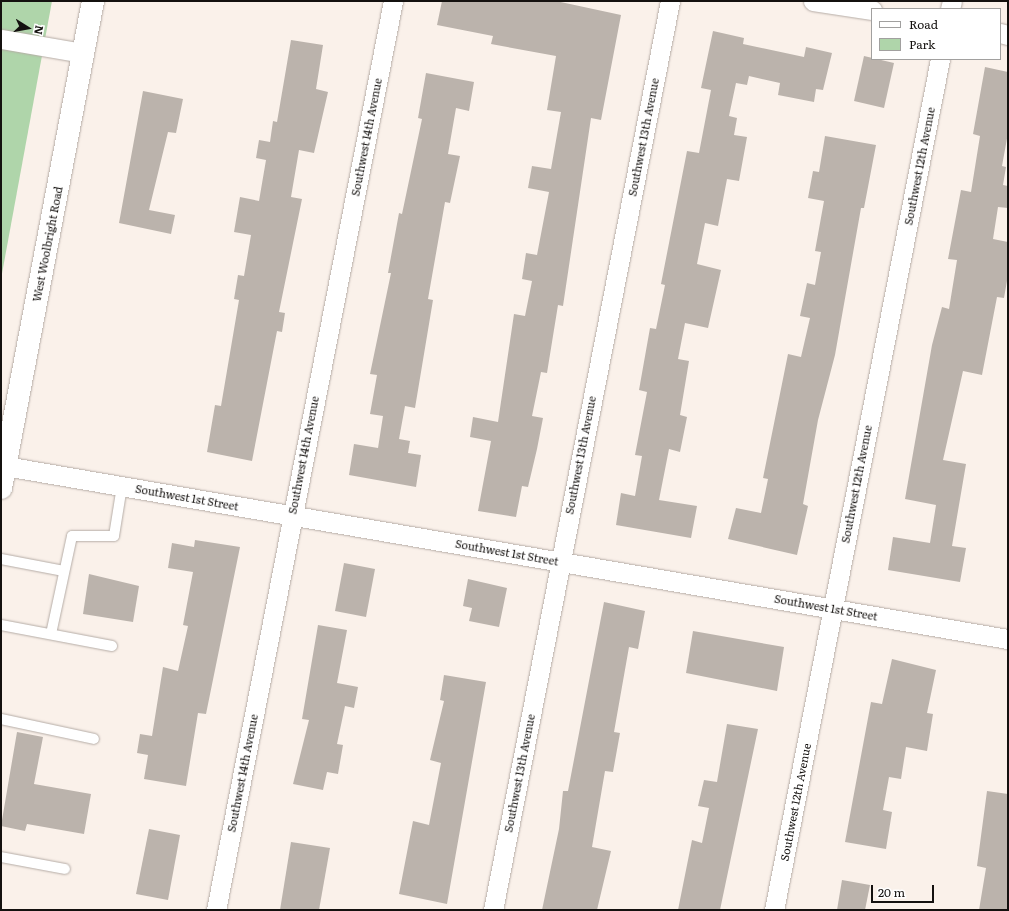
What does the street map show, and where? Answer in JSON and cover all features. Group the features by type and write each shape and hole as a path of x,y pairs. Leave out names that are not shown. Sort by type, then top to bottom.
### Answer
{"main road":[{"name":"West Woolbright Road","path":"1,488 93,1"}],"street":[{"name":"Southwest 14th Avenue","path":"216,910 291,515 393,1"},
{"name":"Southwest 13th Avenue","path":"493,910 559,561 670,1"},
{"path":"813,1 871,10"},
{"path":"1,39 83,54"},
{"name":"Southwest 12th Avenue","path":"774,910 940,60"},
{"name":"Southwest 1st Street","path":"5,466 1008,639"}],"lane":[{"path":"51,634 72,536 114,536 122,486"},
{"path":"1,559 64,571"},
{"path":"1,624 112,646"},
{"path":"1,719 94,739"},
{"path":"1,857 65,869"}],"green space":[{"path":"1,1 52,1 1,279"}],"building":[{"path":"442,1 556,1 621,15 601,120 591,118 563,306 558,305 547,373 541,372 532,416 543,418 528,487 522,486 516,517 478,511 491,441 470,437 473,417 498,422 514,314 525,316 532,281 522,279 526,253 537,255 549,192 528,188 532,166 551,169 561,112 547,110 556,56 491,44 493,36 437,25"},
{"path":"713,31 744,38 743,44 804,57 806,47 832,53 823,90 816,89 814,102 778,95 780,83 749,76 747,85 736,83 729,116 737,118 734,135 747,137 739,181 727,179 718,226 705,223 697,264 721,270 708,328 685,323 678,359 689,361 680,415 687,417 680,452 669,449 659,500 697,506 691,538 616,525 621,493 635,496 642,456 635,455 647,392 639,390 650,328 656,329 665,285 661,284 687,151 699,153 711,90 701,88"},
{"path":"291,40 323,45 316,89 328,92 314,153 299,150 291,197 302,199 279,312 285,313 282,332 277,331 252,461 207,452 215,405 221,406 239,300 234,299 238,275 244,276 251,235 234,232 240,197 259,201 266,160 256,158 259,140 270,142 273,121 277,122"},
{"path":"864,56 871,58 871,60 881,60 894,63 884,108 854,101"},
{"path":"985,67 1008,72 1008,133 1002,166 1006,167 1003,185 1008,186 1008,208 998,207 993,239 1008,242 1008,275 1004,298 997,297 982,375 963,371 943,460 966,464 952,546 966,548 960,582 888,570 893,537 930,543 936,505 905,499 932,345 942,307 949,309 957,260 948,259 961,190 971,192 980,136 973,134"},
{"path":"426,73 474,82 469,111 456,108 448,154 460,156 450,203 445,202 428,299 433,300 415,408 405,406 399,439 410,441 408,453 421,455 416,487 349,475 354,444 378,448 383,416 370,414 377,375 370,374 391,273 388,273 399,213 402,214 422,119 418,118"},
{"path":"143,91 183,99 176,133 168,132 149,210 175,215 171,234 119,223"},
{"path":"825,136 876,145 864,208 861,208 835,355 818,420 803,504 808,506 797,555 728,539 736,508 761,513 768,479 763,478 788,354 801,357 810,318 800,316 807,283 815,285 821,252 815,251 824,201 808,198 813,171 819,172"},
{"path":"195,540 240,547 206,714 198,713 186,786 144,779 148,755 137,753 140,734 152,736 163,667 178,671 188,626 183,625 193,572 168,568 172,543 194,547"},
{"path":"344,563 375,569 366,617 335,611"},
{"path":"89,574 139,586 133,622 83,614"},
{"path":"468,579 507,588 499,627 469,621 472,608 463,606"},
{"path":"604,602 645,611 638,649 629,647 614,732 620,733 613,772 605,771 592,847 611,851 597,910 542,910 559,829 563,791 568,791"},
{"path":"318,625 347,630 337,683 358,687 354,708 345,706 337,744 343,745 338,774 327,772 323,790 293,784 309,720 302,719"},
{"path":"693,631 784,647 777,691 686,673"},
{"path":"892,659 936,670 927,713 933,714 927,751 906,747 901,779 889,777 883,810 892,812 886,849 845,842 871,702 882,704"},
{"path":"444,675 486,682 447,904 399,894 413,821 429,825 441,763 430,760 444,701 440,700"},
{"path":"727,724 758,729 720,910 678,910 692,840 702,843 709,808 698,806 704,780 717,782"},
{"path":"17,732 43,737 34,784 91,794 84,834 27,824 25,831 1,826"},
{"path":"987,791 1008,794 1008,910 979,910 986,868 977,866"},
{"path":"149,829 180,835 168,900 136,894"},
{"path":"291,842 330,848 319,910 280,910"},
{"path":"842,880 870,885 865,910 837,910"}]}
